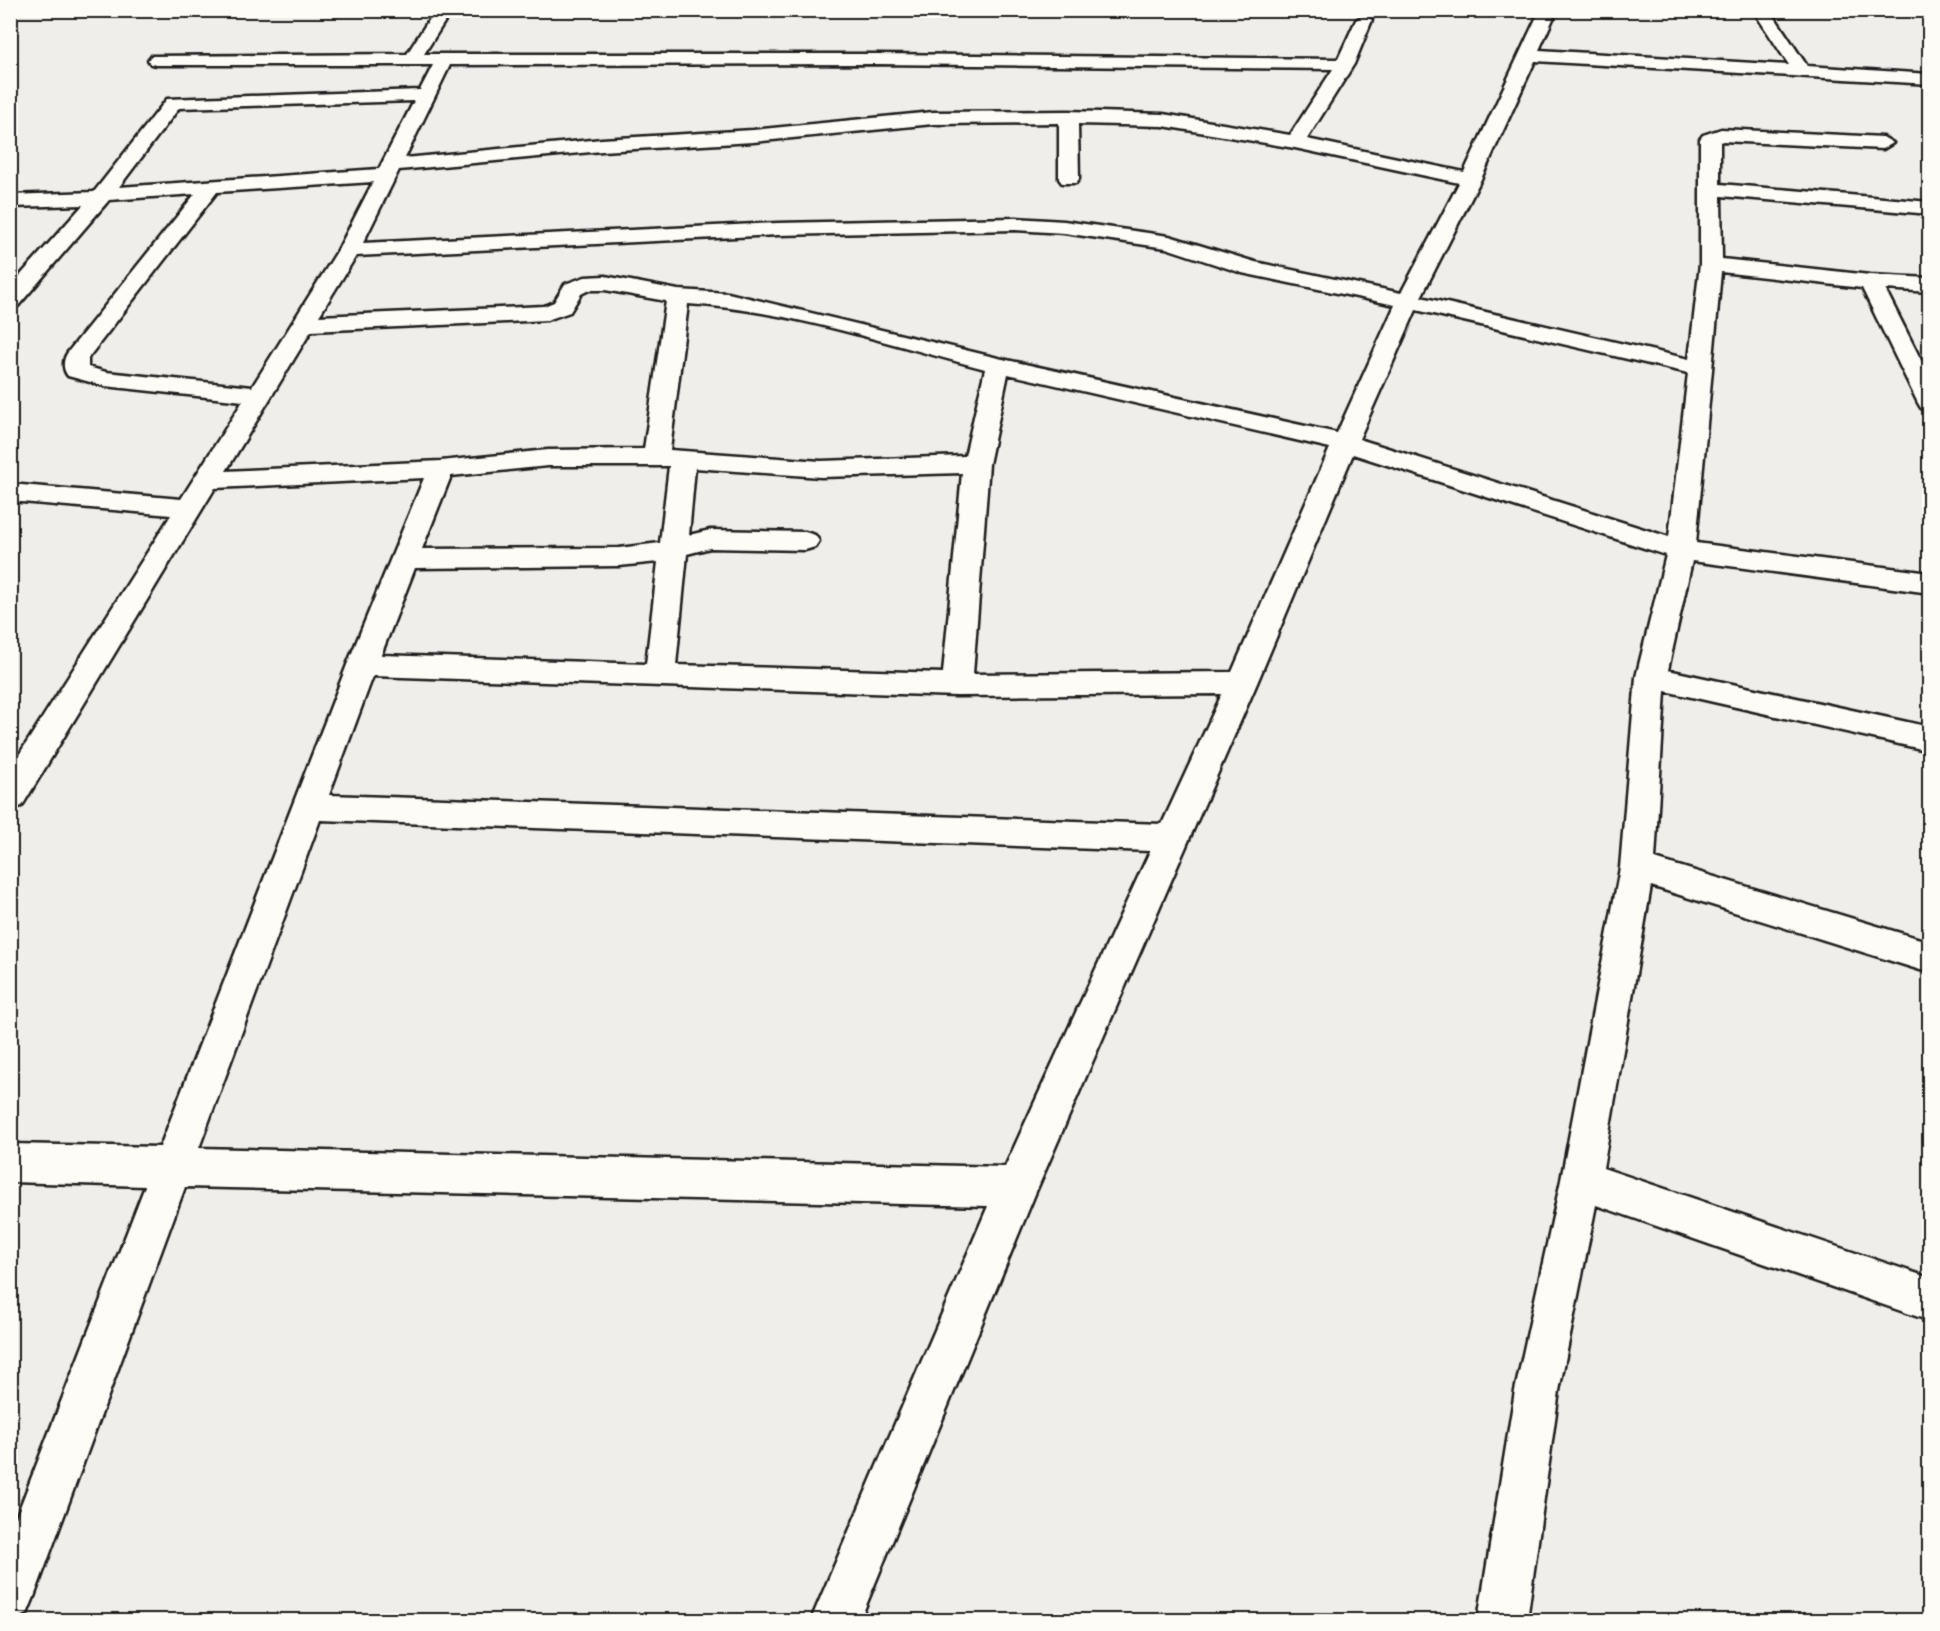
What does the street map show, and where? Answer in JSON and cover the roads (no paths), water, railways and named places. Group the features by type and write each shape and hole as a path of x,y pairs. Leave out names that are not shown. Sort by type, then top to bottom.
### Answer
{"street":[{"path":"413,58 444,10"},
{"path":"836,1620 1017,1187 1242,683 1345,443 1408,301 1471,179 1549,10"},
{"path":"1761,10 1802,72"},
{"path":"1295,142 1345,64 1364,20"},
{"path":"1529,55 1929,79"},
{"path":"10,797 24,754 189,508 350,250 445,58"},
{"path":"157,60 877,59 1345,64"},
{"path":"10,301 101,196 174,103 426,95"},
{"path":"10,201 211,187 388,170 602,145 753,136 850,124 933,118 1068,117 1163,120 1295,142 1471,179"},
{"path":"1068,117 1069,179"},
{"path":"1502,1620 1537,1390 1581,1180 1636,868 1651,677 1681,550 1712,264 1710,139 1714,136 1740,135 1883,143"},
{"path":"211,187 76,357 76,371 105,379 258,395"},
{"path":"1710,189 1929,208"},
{"path":"350,250 766,230 1015,224 1064,227 1169,242 1250,268 1408,301 1699,368"},
{"path":"1712,264 1870,282 1929,285"},
{"path":"302,324 547,313 562,306 573,289 597,282 678,297 728,300 795,314 998,365 1345,443 1681,550 1929,583"},
{"path":"1870,282 1929,403"},
{"path":"660,675 672,549 670,458 678,297"},
{"path":"957,685 976,464 998,365"},
{"path":"206,480 441,469 548,458 670,458 821,469 976,464"},
{"path":"10,1597 175,1166 362,665 441,469"},
{"path":"10,492 189,508"},
{"path":"405,559 619,557 672,549 711,538 805,541"},
{"path":"362,665 957,685 1242,683"},
{"path":"1651,677 1929,739"},
{"path":"309,807 1173,838"},
{"path":"1636,868 1929,958"},
{"path":"10,1162 1017,1187"},
{"path":"1581,1180 1929,1300"}]}
